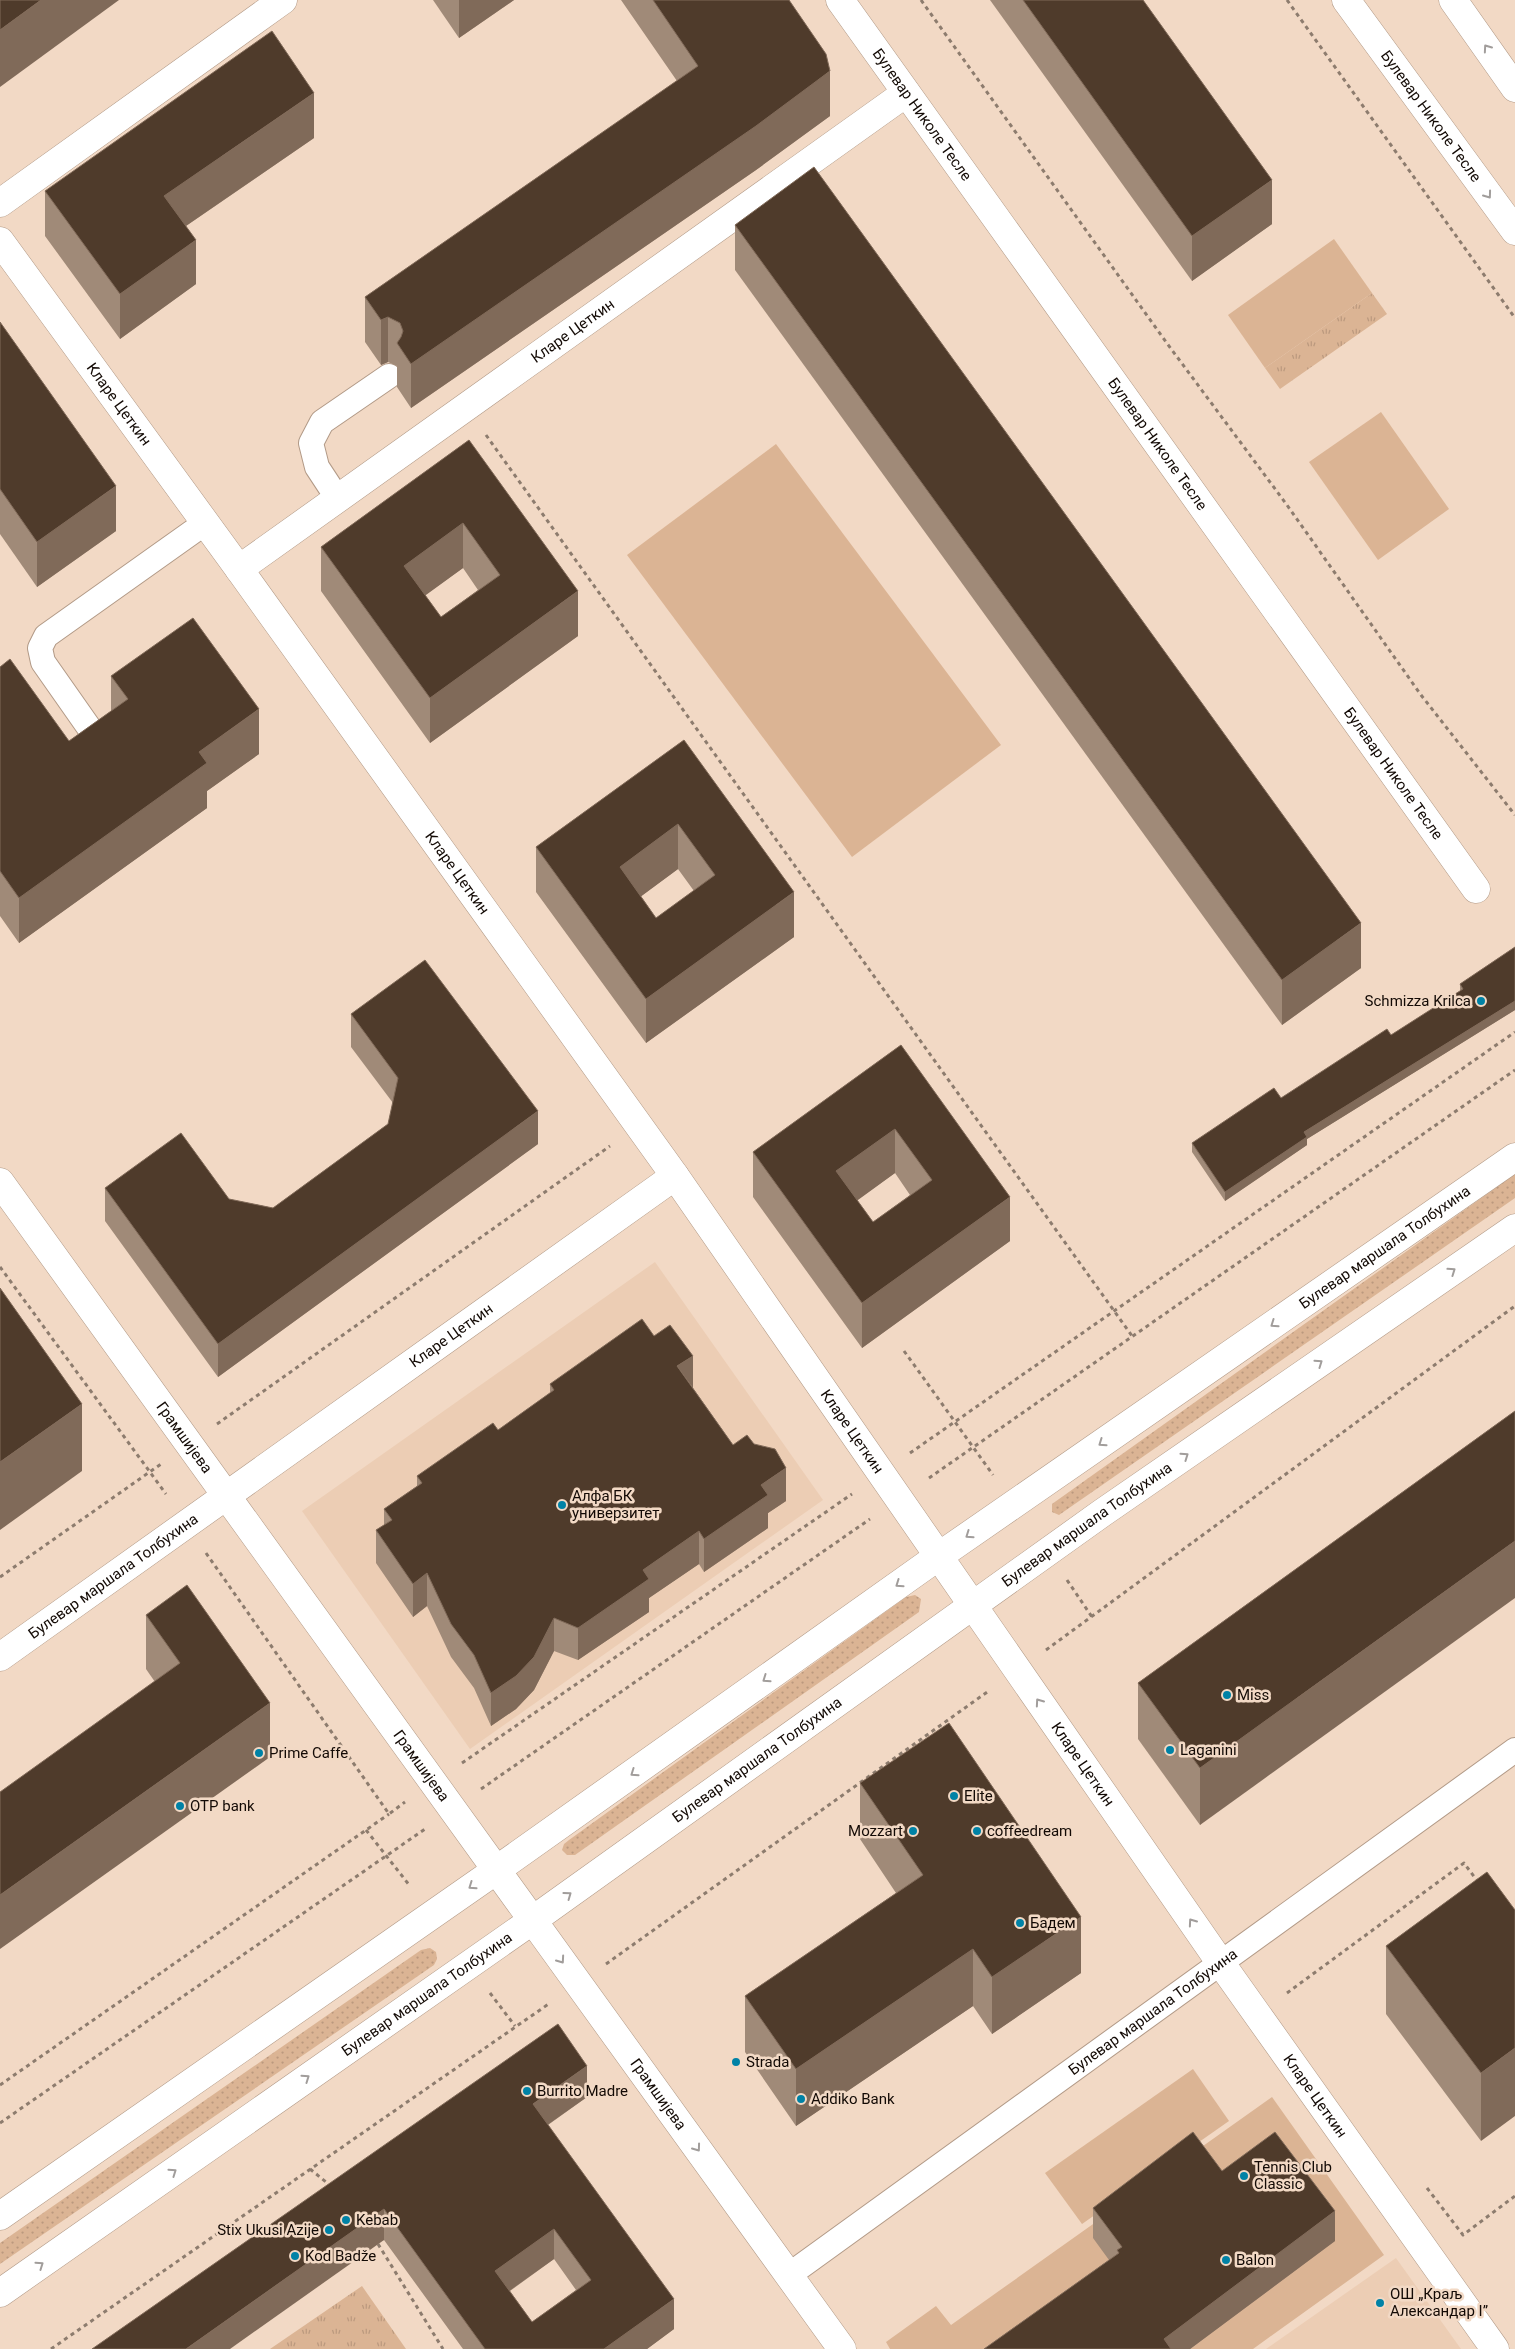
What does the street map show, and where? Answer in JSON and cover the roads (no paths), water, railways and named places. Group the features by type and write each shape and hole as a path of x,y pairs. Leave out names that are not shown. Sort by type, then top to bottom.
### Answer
{"street":[{"path":"0,203 284,0"},
{"name":"Булевар Николе Тесле","path":"840,0 1476,890"},
{"name":"Булевар Николе Тесле","path":"1346,0 1515,231"},
{"path":"1453,0 1515,88"},
{"name":"Кларе Цеткин","path":"239,569 906,93"},
{"name":"Кларе Цеткин","path":"0,241 239,569 639,1125 1220,1962 1495,2349"},
{"name":"Булевар маршала Толбухина","path":"0,2216 495,1871 939,1556 1515,1156"},
{"name":"Кларе Цеткин","path":"225,1495 675,1176"},
{"name":"Грамшијева","path":"0,1182 432,1784 533,1920 842,2349"},
{"name":"Булевар маршала Толбухина","path":"0,2293 533,1920 971,1605 1515,1228"},
{"name":"Булевар маршала Толбухина","path":"0,1657 225,1495"}],"lane":[{"path":"338,499 316,468 311,443 322,422 389,376"},
{"path":"97,739 43,662 40,648 46,636 205,523"},
{"name":"Булевар маршала Толбухина","path":"789,2274 1515,1750"}],"place":[{"name":"Schmizza Krilca","path":"1481,1001"},
{"name":"Алфа БК универзитет","path":"562,1505"},
{"name":"Miss","path":"1227,1695"},
{"name":"Laganini","path":"1170,1750"},
{"name":"Prime Caffe","path":"259,1753"},
{"name":"Elite","path":"954,1796"},
{"name":"OTP bank","path":"180,1806"},
{"name":"Mozzart","path":"913,1831"},
{"name":"coffeedream","path":"977,1831"},
{"name":"Бадем","path":"1020,1923"},
{"name":"Strada","path":"736,2062"},
{"name":"Burrito Madre","path":"527,2091"},
{"name":"Addiko Bank","path":"801,2099"},
{"name":"Tennis Club Classic","path":"1244,2176"},
{"name":"Kebab","path":"346,2220"},
{"name":"Stix Ukusi Azije","path":"329,2230"},
{"name":"Kod Badže","path":"295,2256"},
{"name":"Balon","path":"1226,2260"},
{"name":"ОШ „Краљ Александар I”","path":"1380,2303"}]}
